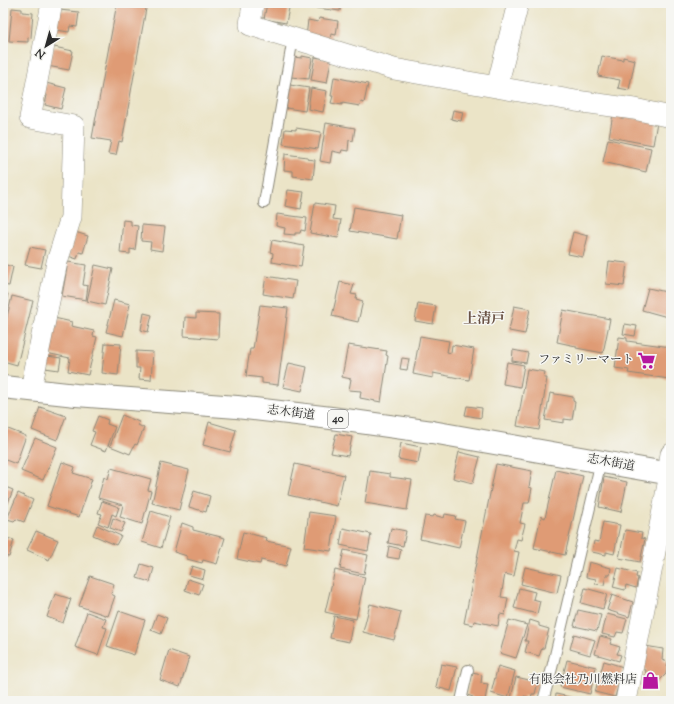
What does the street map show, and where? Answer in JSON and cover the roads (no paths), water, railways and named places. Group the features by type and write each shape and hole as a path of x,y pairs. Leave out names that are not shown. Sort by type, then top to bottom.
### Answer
{"main road":[{"name":"志木街道","path":"3,387 76,395 237,407 323,417 432,432 671,474"}],"street":[{"path":"31,389 57,262 71,217 74,126 30,118 51,3"},
{"path":"253,3 250,25 394,69 576,101 634,109 671,117"},
{"path":"497,87 518,3"},
{"path":"626,701 671,474 671,454"}],"lane":[{"path":"264,203 293,38"},
{"path":"543,701 601,461"},
{"path":"461,701 468,670"}],"place":[{"name":"ファミリーマート","path":"647,360"},
{"name":"有限会社乃川燃料店","path":"650,680"}],"district":[{"name":"上清戸","path":"484,320"}]}
